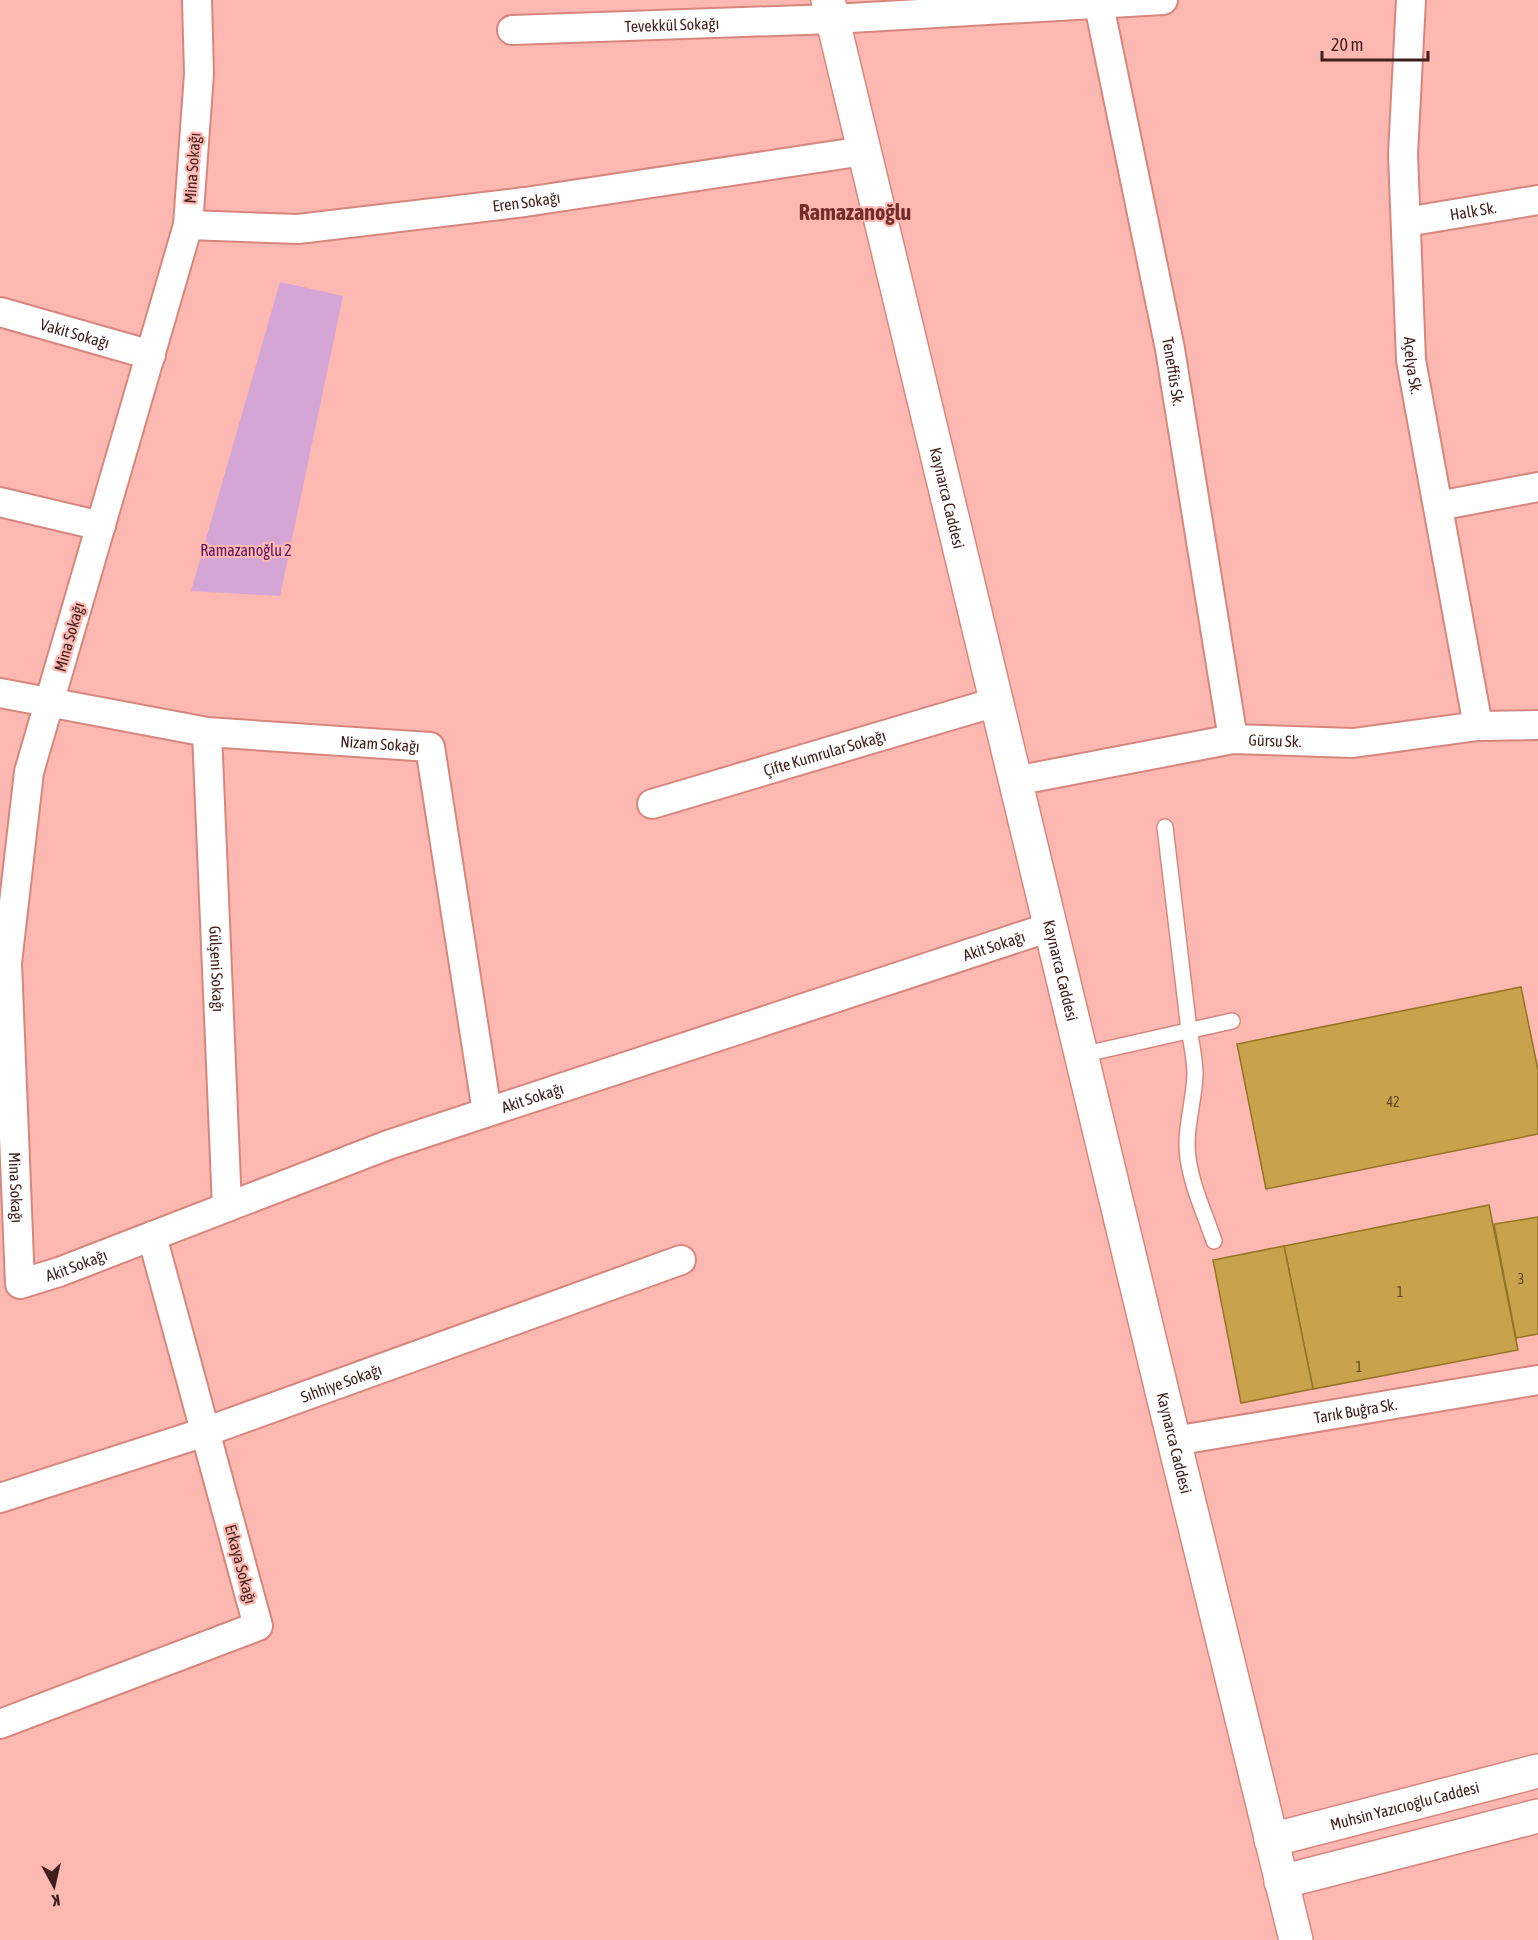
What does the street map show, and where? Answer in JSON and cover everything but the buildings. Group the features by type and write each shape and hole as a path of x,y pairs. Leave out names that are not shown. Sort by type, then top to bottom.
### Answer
{"main road":[{"name":"Kaynarca Caddesi","path":"830,9 1296,1940"},
{"name":"Muhsin Yazıcıoğlu Caddesi","path":"1271,1840 1538,1771"},
{"path":"1281,1882 1538,1816"}],"street":[{"name":"Mina Sokağı","path":"21,1284 7,963 9,873 29,772 188,225 199,74 197,0"},
{"name":"Tevekkül Sokağı","path":"512,30 830,9 1099,5 1163,0"},
{"name":"Açelya Sk.","path":"1411,0 1403,154 1411,360 1478,726"},
{"name":"Teneffüs Sk.","path":"1099,5 1170,349 1233,739"},
{"name":"Eren Sokağı","path":"188,225 298,229 525,202 864,151"},
{"name":"Halk Sk.","path":"1406,222 1538,200"},
{"name":"Vakit Sokağı","path":"0,312 151,355"},
{"path":"1438,506 1538,487"},
{"path":"0,502 101,526"},
{"name":"Nizam Sokağı","path":"0,693 207,732 430,747 487,1112"},
{"name":"Çifte Kumrular Sokağı","path":"652,804 996,702"},
{"name":"Gürsu Sk.","path":"1015,781 1233,739 1353,743 1478,726 1538,725"},
{"name":"Gülşeni Sokağı","path":"207,732 227,1207"},
{"name":"Akit Sokağı","path":"21,1284 60,1272 388,1145 1050,927"},
{"name":"Erkaya Sokağı","path":"0,1724 258,1626 152,1236"},
{"name":"Sıhhiye Sokağı","path":"0,1498 205,1431 681,1260"},
{"name":"Tarık Buğra Sk.","path":"1174,1441 1538,1380"}],"lane":[{"path":"1165,827 1189,1030 1194,1053 1195,1077 1187,1133 1188,1157 1193,1181 1214,1242"},
{"path":"1081,1055 1232,1021"}],"green space":[{"name":"Ramazanoğlu 2","path":"280,282 343,296 280,596 191,591"}],"district":[{"name":"Ramazanoğlu","path":"855,212"}]}
